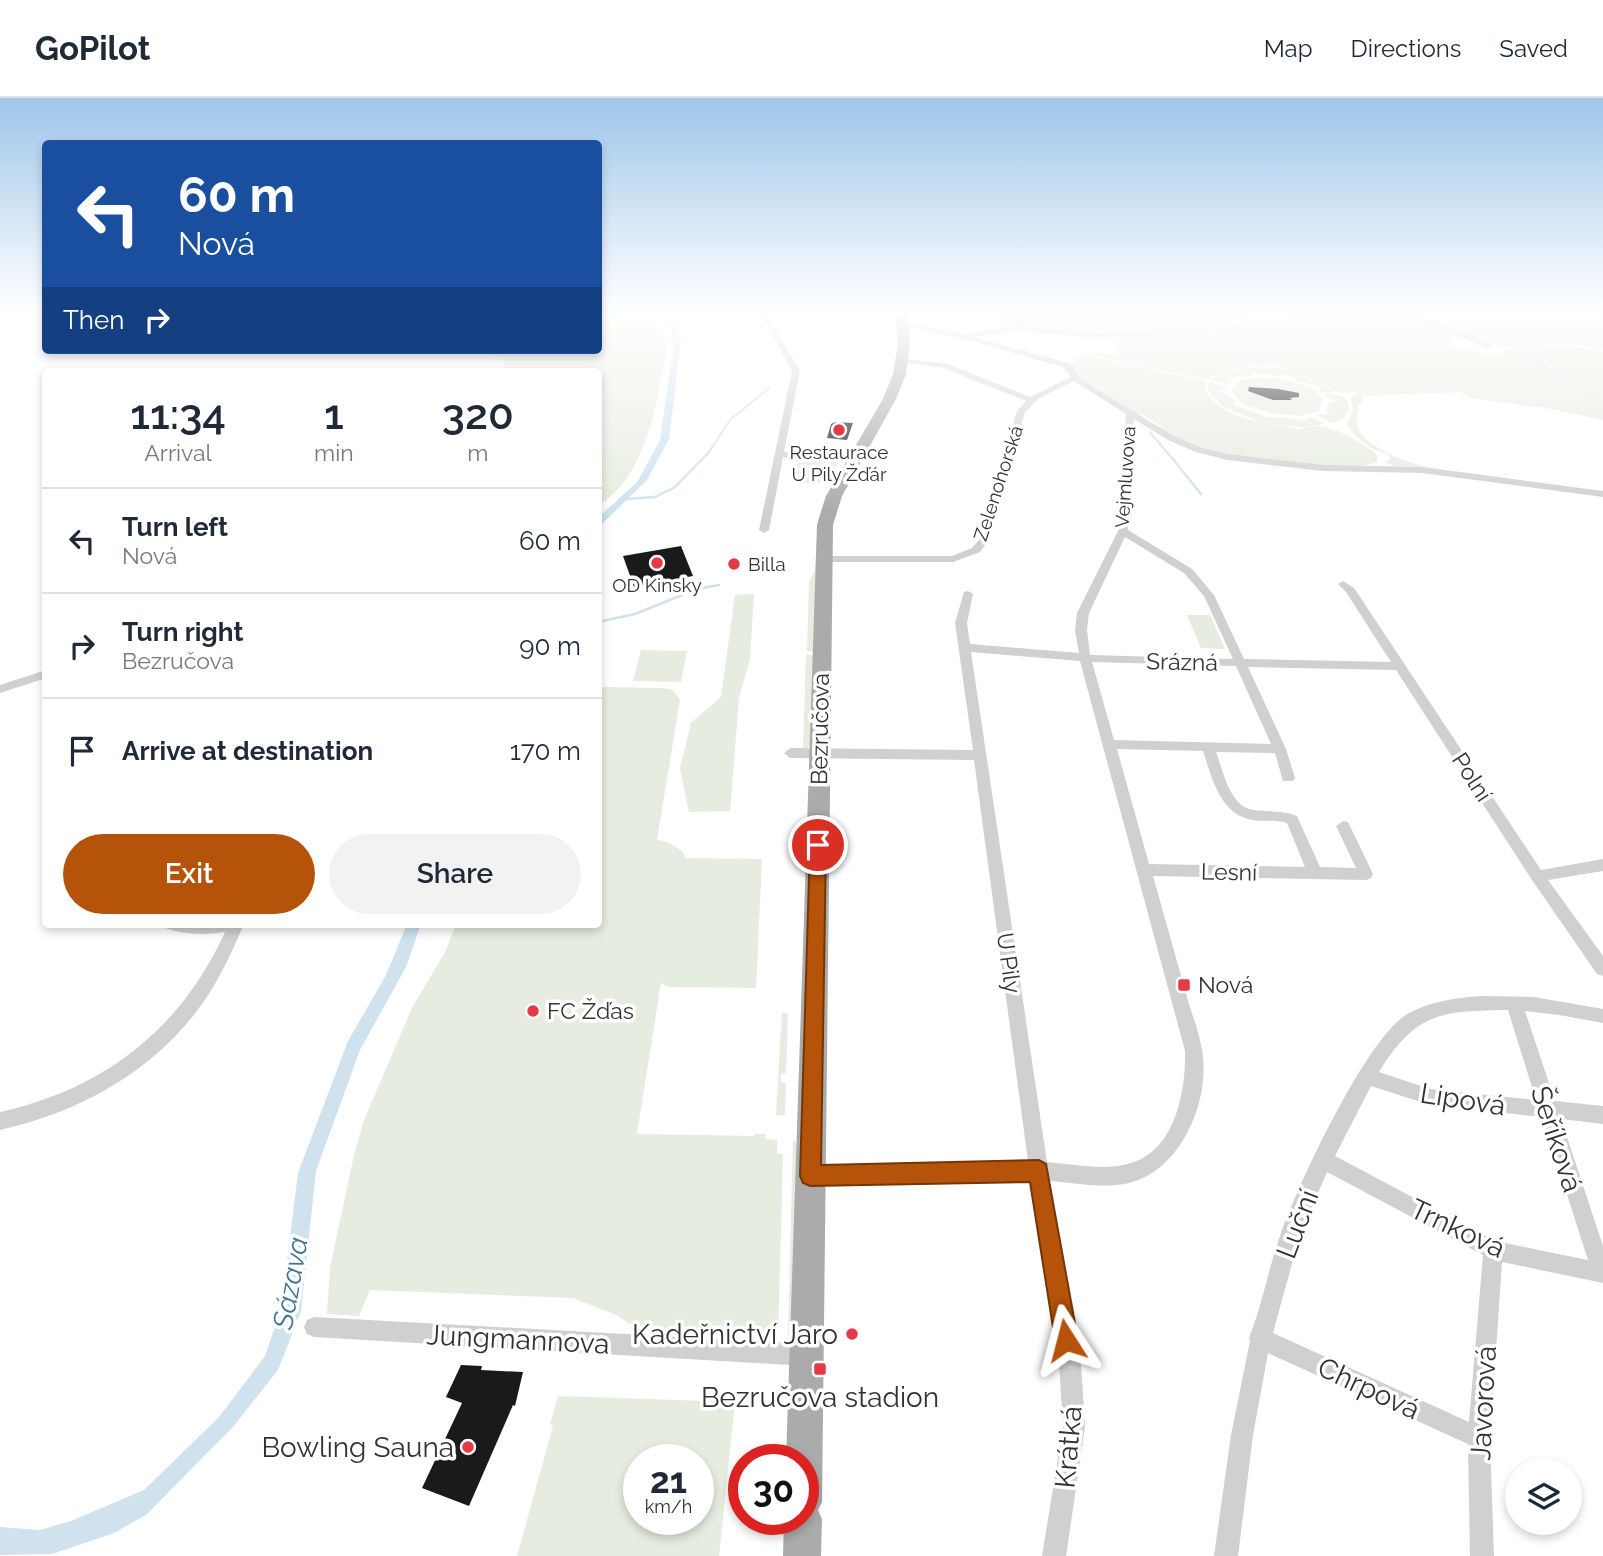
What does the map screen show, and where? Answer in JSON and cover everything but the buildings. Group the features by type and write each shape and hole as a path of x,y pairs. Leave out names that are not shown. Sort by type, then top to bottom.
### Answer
{"main road":[{"name":"Bezručova","path":"805,1444 825,525 831,499 894,395 897,379"},
{"path":"802,1556 803,1535"}],"street":[{"path":"764,530 794,379"},
{"path":"978,379 1031,400"},
{"name":"Zelenohorská","path":"824,559 953,559 976,550 984,540 1020,414 1031,400 1073,379"},
{"path":"1077,379 1178,442 1199,450 1243,460 1323,468 1423,470 1603,494"},
{"name":"Vejmluvova","path":"1085,658 1081,629 1083,613 1123,531 1130,413"},
{"path":"779,454 853,460"},
{"path":"1123,531 1181,566 1199,582 1212,600 1280,749 1287,778"},
{"name":"Polní","path":"1343,584 1350,590 1537,876 1603,969"},
{"name":"U Pily","path":"968,594 961,623 1039,1171"},
{"name":"Srázná","path":"965,648 1085,658 1399,666"},
{"path":"810,1176 1039,1171 1119,1175 1146,1168 1163,1154 1181,1124 1191,1101 1194,1051 1085,658"},
{"path":"0,689 42,675"},
{"path":"1109,744 1280,749"},
{"path":"1208,747 1231,805 1244,814 1283,816 1292,820 1315,873"},
{"path":"790,753 980,755"},
{"name":"Lesní","path":"1144,870 1366,874 1343,826"},
{"path":"1537,876 1603,865"},
{"path":"0,1121 21,1118 75,1097 130,1065 178,1021 198,996 218,964 232,928"},
{"name":"Luční","path":"1226,1556 1236,1463 1259,1338 1289,1236 1322,1159 1367,1076 1393,1039 1412,1019 1429,1013 1468,1005 1514,1004 1573,1008 1603,1016"},
{"name":"Šeříková","path":"1514,1004 1602,1273"},
{"name":"Lipová","path":"1367,1076 1430,1097 1603,1115"},
{"name":"Trnková","path":"1322,1159 1493,1250 1602,1273"},
{"name":"Krátká","path":"1039,1171 1070,1363 1074,1410 1055,1556"},
{"name":"Javorová","path":"1482,1556 1479,1438 1493,1250"},
{"name":"Jungmannova","path":"314,1327 807,1355"},
{"name":"Chrpová","path":"1259,1338 1479,1438"}],"shaded area":[{"path":"602,379 661,379 642,451 634,467 613,495 602,503"},
{"path":"1081,379 1206,381 1205,390 1215,403 1236,415 1260,422 1222,406 1207,389 1210,382 1228,387 1220,391 1235,400 1234,406 1268,417 1303,421 1312,417 1325,424 1300,427 1267,424 1297,428 1295,431 1315,426 1334,430 1371,450 1378,461 1366,465 1317,465 1206,450 1191,446 1158,428 1162,426 1141,414 1137,415"},
{"path":"1228,379 1230,383 1228,384 1210,380"},
{"path":"1285,379 1312,388 1324,399 1320,404 1320,411 1298,416 1269,413 1243,404 1231,391 1238,381"},
{"path":"1293,379 1310,379 1335,392 1320,393 1320,386"},
{"path":"1311,379 1603,379 1603,420 1546,408 1468,398 1462,392 1362,396 1363,402 1358,405 1358,428 1369,442 1386,453 1364,443 1347,425 1353,410 1351,397 1358,394 1357,392 1340,393"},
{"path":"1335,394 1346,398 1349,408 1343,419 1331,423 1315,414 1330,414 1325,408 1330,407 1327,404 1336,401 1323,395"},
{"path":"1387,454 1427,467 1394,466 1384,461 1391,460"},
{"path":"801,459 839,463 824,483 793,483"},
{"path":"827,492 814,651 807,651 809,582 815,570 818,520"},
{"path":"754,594 750,659 739,698 730,811 689,812 680,768 691,723 721,697 735,595"},
{"path":"1187,615 1210,615 1225,649 1201,648"},
{"path":"641,650 687,651 681,682 633,681"},
{"path":"806,655 814,655 811,746 803,750"},
{"name":"FC Žďas","path":"602,687 673,690 680,700 657,840 675,846 684,853 685,858 762,859 756,988 669,987 661,983 637,1134 765,1134 765,1139 777,1140 777,1154 783,1154 778,1339 743,1334 637,1329 616,1315 573,1298 370,1290 359,1316 327,1314 330,1268 364,1120 412,1008 445,952 454,928 602,928"},
{"path":"782,1013 788,1013 786,1073 781,1074 781,1082 786,1083 785,1115 776,1115"},
{"path":"793,1138 800,1150 796,1326 788,1336"},
{"path":"558,1396 735,1402 731,1444 728,1444 719,1556 517,1556 553,1426 550,1424"}],"water":[{"path":"669,379 676,379 669,439 647,480 602,524 602,514 638,481 660,440"},
{"name":"Sázava","path":"405,928 420,928 406,967 360,1050 316,1171 301,1311 278,1370 233,1427 146,1515 114,1533 52,1554 0,1555 0,1527 40,1530 71,1521 144,1490 219,1417 265,1356 281,1309 298,1173 348,1041 385,977"}],"waterway":[{"path":"1563,379 1568,383"},
{"path":"1571,385 1577,389"},
{"path":"707,455 730,420 769,388"},
{"path":"1590,396 1593,399"},
{"path":"1150,432 1169,455"},
{"path":"626,499 655,497 675,487 708,453"},
{"path":"1168,453 1201,494"},
{"path":"602,621 635,614 697,589 719,585"}],"place":[{"name":"Restaurace U Pily Žďár","path":"839,430"},
{"name":"OD Kinsky","path":"657,563"},
{"name":"Billa","path":"734,564"},
{"name":"Nová","path":"1184,985"},
{"name":"FC Žďas","path":"533,1011"},
{"name":"Kadeřnictví Jaro","path":"852,1334"},
{"name":"Bezručova stadion","path":"820,1369"},
{"name":"Bowling Sauna","path":"468,1447"}],"route":[{"path":"818,845 810,1176 1039,1171 1066,1340"}]}
